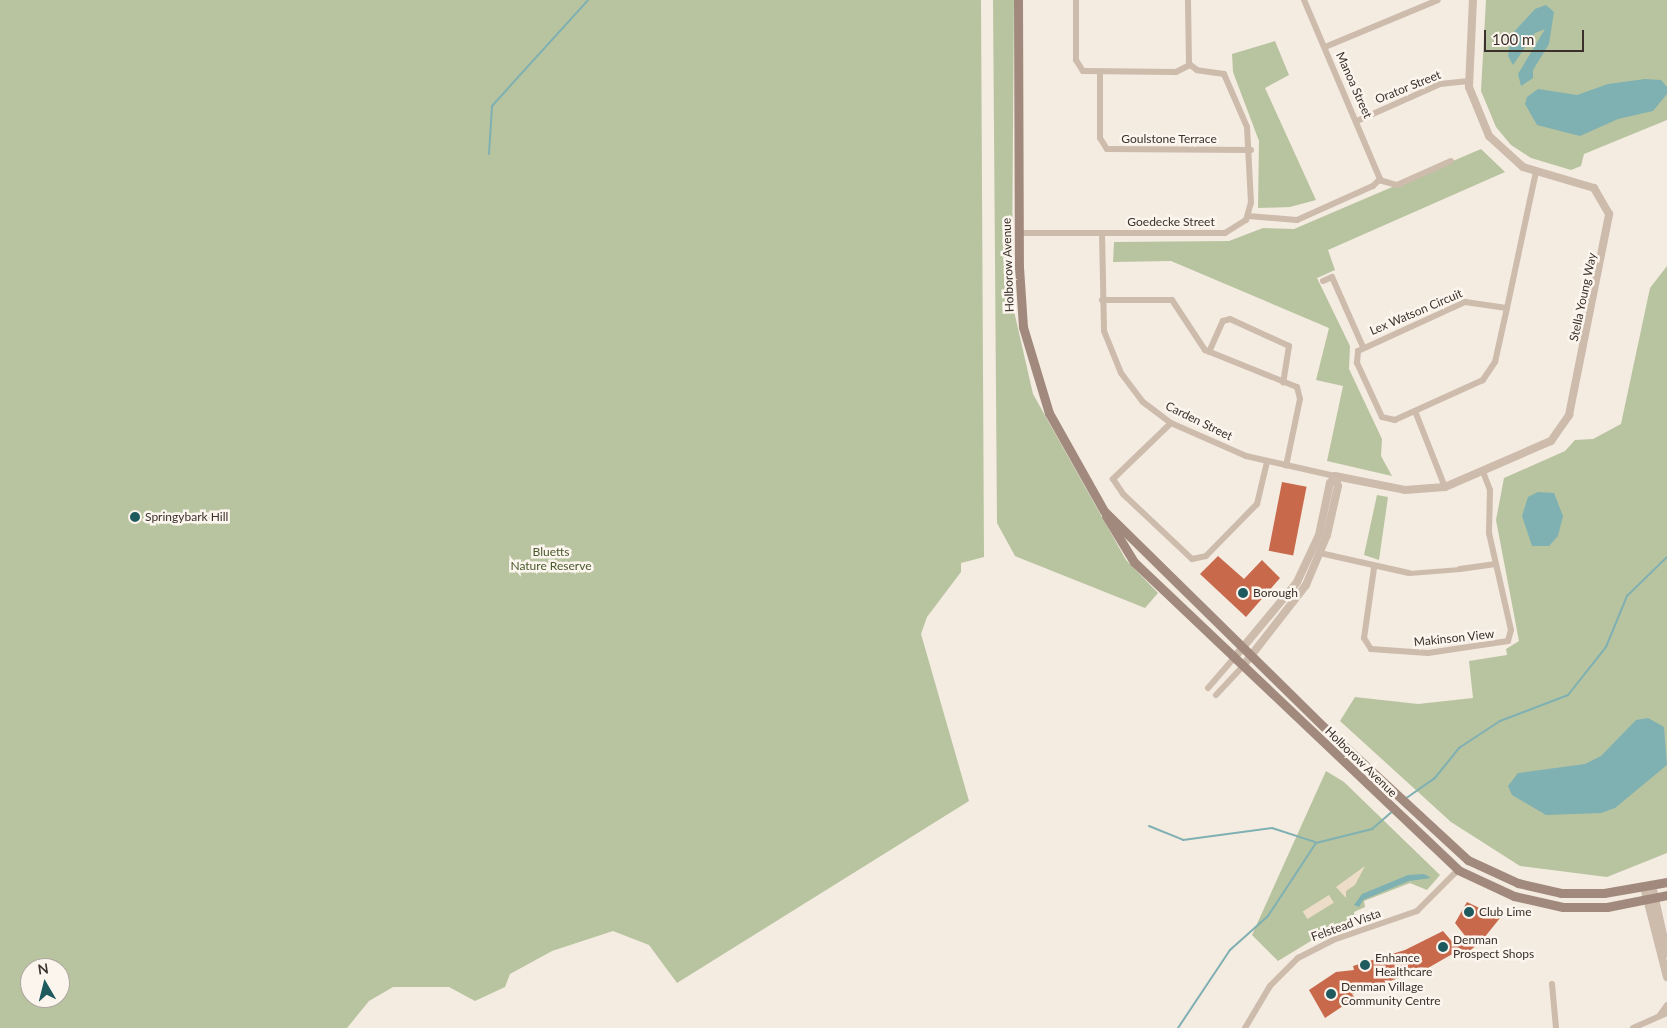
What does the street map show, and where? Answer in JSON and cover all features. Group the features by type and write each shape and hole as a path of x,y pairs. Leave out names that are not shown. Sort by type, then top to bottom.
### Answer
{"main road":[{"name":"Holborow Avenue","path":"1018,0 1018,233 1021,312 1033,371 1058,433 1134,562 1434,850 1458,870 1504,892 1548,904 1608,907 1667,895"},
{"name":"Holborow Avenue","path":"1104,511 1444,841 1466,859 1518,883 1561,893 1604,893 1667,882"},
{"name":"Felstead Vista","path":"1458,870 1466,859"}],"street":[{"path":"1076,0 1077,64 1083,71 1178,72 1190,65 1225,76 1245,120 1251,150 1248,216 1297,220 1379,180 1397,185 1451,161"},
{"path":"1188,0 1190,65"},
{"name":"Manoa Street","path":"1304,0 1379,170 1379,180"},
{"path":"1325,47 1438,0"},
{"name":"Stella Young Way","path":"1335,476 1405,490 1445,488 1551,441 1565,426 1609,229 1607,209 1594,188 1536,172 1510,159 1494,142 1476,111 1469,81 1473,0"},
{"name":"Goulstone Terrace","path":"1100,72 1100,138 1107,149 1251,150"},
{"name":"Orator Street","path":"1357,121 1440,84 1469,81"},
{"name":"Lex Watson Circuit","path":"1507,308 1465,302 1363,347 1356,361 1381,416 1392,421 1415,411 1486,376 1495,362 1507,308 1536,172"},
{"name":"Goedecke Street","path":"1018,233 1225,233 1236,229 1248,216"},
{"name":"Carden Street","path":"1102,233 1102,300 1106,337 1122,373 1143,402 1171,423 1267,462 1335,476"},
{"name":"Lex Watson Circuit","path":"1324,281 1332,277 1363,347"},
{"path":"1102,300 1174,301 1193,336 1209,352 1297,387 1301,397 1286,466"},
{"path":"1209,352 1223,321 1230,319 1288,345 1283,383"},
{"path":"1415,411 1445,488"},
{"path":"1171,423 1113,478 1123,494 1192,559 1206,556 1257,504 1267,462"},
{"name":"Makinson View","path":"1374,568 1367,646 1428,653 1509,640 1511,630 1487,522 1490,490 1483,472"},
{"path":"1208,688 1297,582 1318,535 1330,483 1335,477 1338,486 1320,553 1303,589 1243,666 1216,695"},
{"path":"1320,553 1374,568 1408,573 1496,564"},
{"name":"Felstead Vista","path":"1245,1028 1270,986 1298,958 1332,940 1417,911 1458,870"},
{"path":"1648,886 1667,978"},
{"path":"1651,899 1667,953"},
{"path":"1552,984 1556,1028"},
{"path":"1659,1016 1667,1005"},
{"path":"1634,1028 1667,1013"}],"green space":[{"name":"Bluetts Nature Reserve","path":"0,0 981,0 984,557 961,563 961,572 927,617 921,634 969,801 677,983 649,945 613,931 552,951 510,974 505,987 475,1001 449,987 393,987 369,1001 347,1028 0,1028"},
{"path":"993,0 1014,0 1012,267 1014,311 1033,394 1126,560 1158,593 1145,608 1015,556 997,523"},
{"path":"1486,0 1667,0 1667,120 1584,154 1581,166 1571,170 1531,158 1511,145 1496,127 1481,91"},
{"path":"1275,41 1289,75 1265,88 1316,200 1290,207 1258,208 1259,141 1233,72 1232,54"},
{"path":"1481,149 1505,172 1328,250 1335,270 1317,278 1350,346 1349,369 1382,439 1381,456 1392,476 1327,461 1343,386 1316,380 1329,328 1171,261 1113,262 1114,242 1229,241 1263,228 1294,229"},
{"path":"1667,266 1667,853 1607,877 1520,866 1451,822 1340,721 1355,697 1418,704 1473,698 1469,661 1507,655 1506,649 1519,641 1496,520 1504,478 1565,451 1575,440 1593,439 1621,424 1650,288"},
{"path":"1377,495 1388,497 1379,560 1364,555"},
{"path":"1326,771 1344,782 1440,875 1427,890 1410,883 1364,901 1365,907 1354,912 1356,922 1324,933 1278,961 1252,935"}],"shaded area":[{"path":"1365,866 1355,885 1346,891 1346,898 1336,887"},
{"path":"1329,895 1334,903 1307,919 1303,911"}],"water":[{"path":"1546,5 1554,12 1549,44 1533,70 1533,78 1521,86 1518,74 1545,29 1535,33 1513,65 1508,56 1512,34 1535,9"},
{"path":"1645,79 1661,80 1667,87 1667,94 1653,111 1618,119 1580,136 1537,125 1525,104 1527,97 1538,89 1577,95 1608,84"},
{"path":"1538,492 1554,493 1563,516 1558,536 1549,546 1532,546 1522,516 1528,497"},
{"path":"1648,718 1664,727 1667,765 1615,808 1601,813 1546,815 1512,795 1508,786 1518,773 1585,764 1601,756 1636,720"},
{"path":"1424,874 1431,878 1409,881 1363,900 1359,907 1354,905 1362,894 1408,875"}],"building":[{"name":"Borough","path":"1282,482 1307,487 1293,555 1269,551"},
{"name":"Borough","path":"1218,556 1244,579 1262,560 1280,578 1246,617 1200,574"},
{"name":"Denman Prospect Shops","path":"1467,902 1500,918 1480,943 1465,954 1461,949 1428,968 1352,994 1355,998 1325,1018 1309,990 1336,972 1354,970 1353,966 1405,950 1443,931 1455,945 1466,937 1455,923"}],"waterway":[{"path":"489,154 492,106 588,0"},
{"path":"1405,799 1434,779 1459,748 1500,721 1568,695 1606,647 1627,596 1667,557"},
{"path":"1178,1028 1230,950 1268,916 1316,843 1372,829 1393,811"},
{"path":"1149,826 1183,840 1272,828 1315,842"}],"place":[{"name":"Springybark Hill","path":"135,517"},
{"name":"Borough","path":"1243,593"},
{"name":"Club Lime","path":"1469,912"},
{"name":"Denman Prospect Shops","path":"1443,947"},
{"name":"Enhance Healthcare","path":"1365,965"},
{"name":"Denman Village Community Centre","path":"1331,994"}]}
